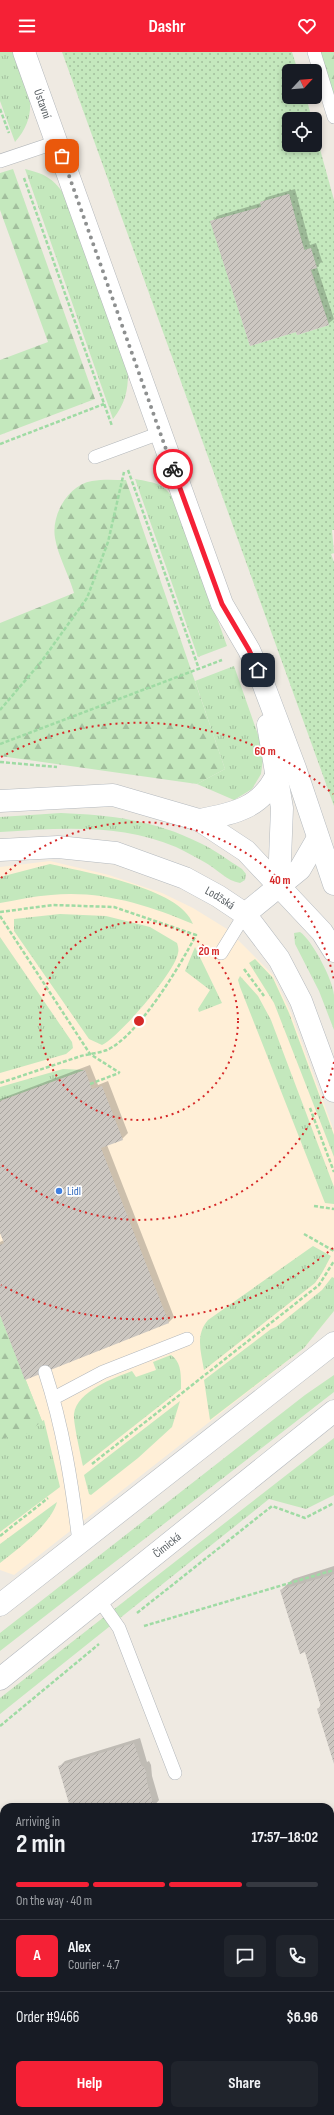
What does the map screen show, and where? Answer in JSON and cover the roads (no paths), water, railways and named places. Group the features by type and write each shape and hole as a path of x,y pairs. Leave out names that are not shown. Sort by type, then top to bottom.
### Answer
{"street":[{"name":"Ústavní","path":"24,52 222,604 249,650 258,670"},
{"path":"258,670 282,808 279,885"},
{"path":"258,670 295,768 334,884"},
{"path":"199,820 230,814 252,803 271,786 277,774"},
{"path":"0,801 113,796 199,820 246,851 322,932 334,951"},
{"path":"245,914 300,869 318,838"},
{"name":"Lodžská","path":"0,850 58,847 116,852 185,878 218,896 245,914 280,958 301,1000 334,1091"},
{"path":"0,1605 334,1343"},
{"name":"Čimická","path":"0,1679 334,1411"}],"lane":[{"path":"314,52 334,117"},
{"path":"0,161 57,142"},
{"path":"95,457 160,433"},
{"path":"221,953 245,914"},
{"path":"54,1398 103,1372 187,1339"},
{"path":"45,1372 54,1398 71,1479 79,1542"},
{"path":"100,1600 119,1628 175,1773"}],"place":[{"name":"Lidl","path":"59,1191"}]}
